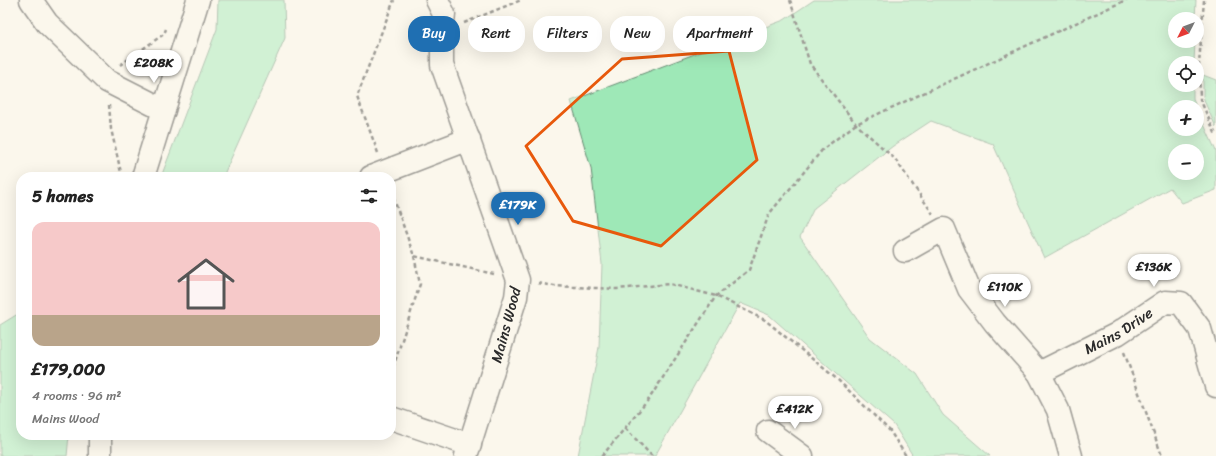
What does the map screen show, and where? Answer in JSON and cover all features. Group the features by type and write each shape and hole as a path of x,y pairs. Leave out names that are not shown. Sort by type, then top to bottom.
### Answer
{"street":[{"path":"31,0 47,23 107,81 164,110"},
{"path":"145,172 198,0"},
{"name":"Mains Wood","path":"396,420 468,450 516,297 518,280 442,65 444,11"},
{"path":"396,173 469,139"},
{"path":"906,251 944,229 969,289 995,323 1039,373 1058,410 1071,456"},
{"name":"Mains Drive","path":"1039,373 1117,334 1165,302 1181,303 1200,329 1216,386"},
{"path":"768,431 802,456"},
{"path":"100,440 100,456"}],"path":[{"path":"380,172 357,96 394,0"},
{"path":"444,11 521,0"},
{"path":"790,0 810,64 856,124 894,159 944,229"},
{"path":"602,456 649,398 716,296 749,270 770,214 823,149 856,124 1126,0"},
{"path":"1204,0 1199,64 1200,99 1216,135"},
{"path":"121,172 111,129 107,81 123,62 164,34 167,27"},
{"path":"396,213 414,256 420,284 396,360"},
{"path":"414,256 518,280 554,286 617,289 670,284 716,296 765,320 838,380 890,431 906,456"},
{"path":"1117,334 1162,456"},
{"path":"625,428 652,456"}],"highlighted area":[{"path":"729,51 757,160 661,246 573,221 526,146 622,59"}],"green space":[{"path":"218,0 284,0 285,38 225,172 163,172 217,29"},
{"path":"814,0 1196,0 1195,12 1168,12 1168,48 1195,48 1194,56 1168,56 1168,92 1193,92 1193,100 1168,100 1168,136 1204,136 1204,124 1216,151 1216,190 1182,203 1170,188 1044,258 993,144 931,121 893,146 814,208 800,237 870,338 917,374 943,415 990,456 913,456 894,425 769,315 740,303 655,456 578,456 599,347 602,264 591,168 571,101 700,52 767,52 767,26 784,20"},
{"path":"1204,75 1216,80 1216,127 1206,105 1203,96"},
{"path":"16,315 16,440 69,440 67,456 0,456 0,325"}]}
